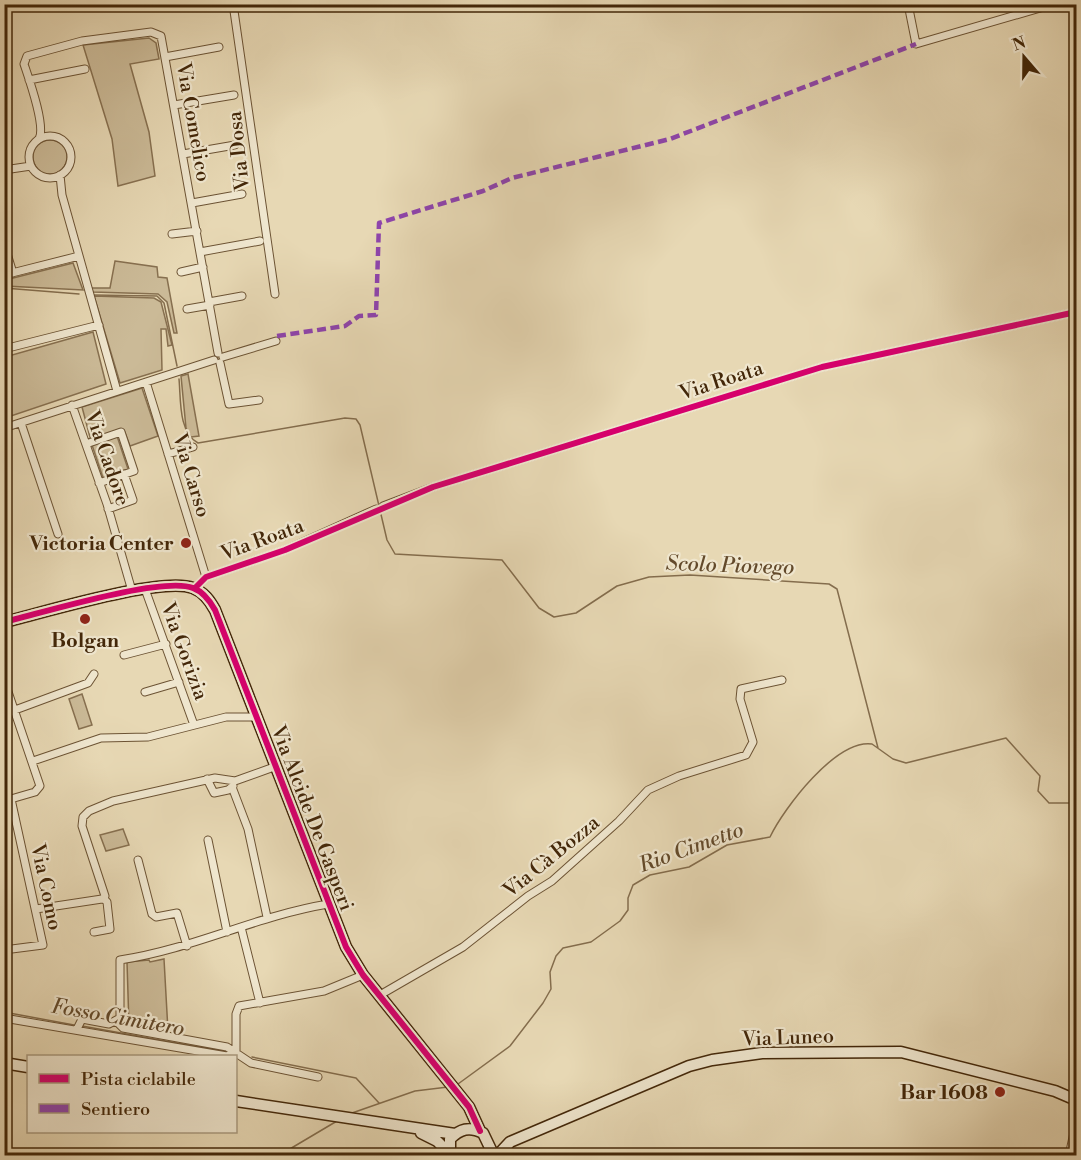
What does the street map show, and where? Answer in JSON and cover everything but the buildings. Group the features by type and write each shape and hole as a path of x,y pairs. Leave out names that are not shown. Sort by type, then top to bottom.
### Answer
{"street":[{"name":"Via Dosa","path":"233,4 275,294"},
{"path":"908,4 916,44 1054,4"},
{"name":"Via Comelico","path":"29,80 25,58 30,54 82,41 153,32 162,39 228,403 259,400"},
{"path":"165,57 219,47"},
{"path":"39,139 41,136 39,120 29,80 85,69"},
{"path":"174,105 234,95"},
{"path":"39,120 48,136"},
{"path":"48,136 62,140 70,152 68,169 51,178 41,176 30,163 32,145 48,136"},
{"path":"183,154 235,146"},
{"path":"8,169 30,163"},
{"path":"60,175 62,195 117,391"},
{"path":"51,178 62,195"},
{"path":"192,203 242,194"},
{"path":"172,234 196,231"},
{"path":"200,252 260,241"},
{"path":"4,244 13,273"},
{"path":"4,275 79,256"},
{"path":"181,272 203,267"},
{"path":"187,309 242,297"},
{"name":"Via Roata","path":"195,588 206,577 285,550 433,487 822,366 1077,312"},
{"path":"4,349 99,325"},
{"path":"4,428 276,341"},
{"name":"Via Carso","path":"146,382 206,577"},
{"name":"Via Cadore","path":"72,405 108,509 132,591"},
{"path":"21,423 58,534"},
{"path":"86,444 121,432 134,471 99,483"},
{"path":"168,454 193,447"},
{"path":"108,509 133,500 124,474"},
{"path":"4,622 132,591 179,585 195,588"},
{"name":"Via Alcide De Gasperi","path":"195,588 207,597 215,610 274,767 346,947 363,975 469,1107 480,1131"},
{"name":"Via Gorizia","path":"145,589 194,725"},
{"path":"124,655 166,644"},
{"path":"15,710 88,683 94,674"},
{"name":"Via Cà Bozza","path":"380,995 463,947 528,896 552,881 619,821 648,790 678,776 746,755 753,742 740,699 741,689 782,680"},
{"path":"4,681 40,781 39,789 8,800"},
{"path":"145,692 179,682"},
{"path":"33,761 101,738 148,737 230,716 256,717"},
{"path":"207,779 212,792 274,767"},
{"path":"36,909 104,898 105,894 82,826 84,815 113,801 219,777 233,784 248,829 267,917"},
{"name":"Via Como","path":"4,950 43,945 8,800"},
{"path":"208,840 227,932"},
{"path":"138,860 152,914 156,917 177,913 187,946"},
{"name":"Via Como","path":"93,932 110,929 107,902 104,898"},
{"path":"78,1026 85,1019 109,1024 117,1022 120,1018 120,960 187,946 267,917 328,904"},
{"path":"241,927 260,1003"},
{"path":"236,1052 237,1008 324,991 363,975"},
{"path":"4,1018 78,1026 222,1055"},
{"path":"117,1022 123,1028 227,1047 251,1062 318,1077"},
{"path":"229,1055 236,1052"},
{"name":"Via Luneo","path":"510,1142 689,1066 712,1060 762,1053 901,1052 1055,1091 1077,1100"},
{"path":"4,1063 27,1067"},
{"path":"449,1154 450,1139 458,1132 465,1115 459,1094"},
{"path":"237,1101 403,1127 458,1132 471,1128 480,1131 489,1141 495,1155 510,1142"},
{"path":"1069,1155 1077,1123"},
{"path":"403,1127 429,1136 449,1154"},
{"path":"489,1141 510,1142"}],"shaded area":[{"path":"149,38 156,43 159,59 130,64 149,132 155,176 118,186 112,139 83,45"},
{"path":"50,140 62,145 67,157 62,169 50,174 38,169 33,157 38,145"},
{"path":"115,261 157,267 158,277 167,278 177,333 174,333 167,302 158,294 93,292 91,288 110,288"},
{"path":"73,263 83,290 5,286 5,280"},
{"path":"94,296 154,298 161,302 172,345 168,346 166,329 161,329 162,370 120,383"},
{"path":"93,332 106,384 5,418 5,357"},
{"path":"188,374 199,436 191,437 186,428 181,376"},
{"path":"142,388 158,436 130,446 124,430 91,441 82,407"},
{"path":"117,436 128,469 103,478 92,445"},
{"path":"82,694 92,725 79,729 69,699"},
{"path":"123,829 129,845 106,851 100,835"},
{"path":"164,959 168,1031 129,1026 127,962 149,960 150,962"}],"waterway":[{"name":"Scolo Piovego","path":"4,288 79,294"},
{"name":"Scolo Piovego","path":"94,295 157,296 164,303 177,366"},
{"name":"Scolo Piovego","path":"179,379 184,423 187,431 198,443 345,418 356,419 360,425 387,540 395,554 502,560 539,608 554,617 576,613 617,586 649,577 690,575 829,584 837,589 878,748"},
{"name":"Rio Cimetto","path":"458,1084 510,1046 551,989 550,972 556,956 563,948 591,942 620,921 628,910 628,898 633,885 650,875 689,867 727,845 770,837 787,810 813,778 843,752 858,745 872,744 893,759 906,763 1006,738 1040,776 1038,791 1049,803 1076,803"},
{"name":"Fosso Cimitero","path":"4,1012 74,1025"},
{"name":"Fosso Cimitero","path":"82,1026 227,1052"},
{"name":"Fosso Cimitero","path":"252,1057 356,1078 379,1103"},
{"name":"Rio Cimetto","path":"352,1113 415,1091 448,1087"},
{"name":"Rio Cimetto","path":"278,1156 337,1121"}],"marked path":[{"path":"277,336 345,326 359,316 376,315 379,223 483,191 512,178 670,139 916,44"}],"cycle path":[{"path":"195,588 206,577 285,550 433,487 822,367 1076,312"},
{"path":"4,622 101,597 156,587 193,588 206,597 215,610 346,947 363,975 469,1107 480,1131"}],"place":[{"name":"Victoria Center","path":"186,543"},
{"name":"Bolgan","path":"85,619"},
{"name":"Bar 1608","path":"1000,1092"}]}
